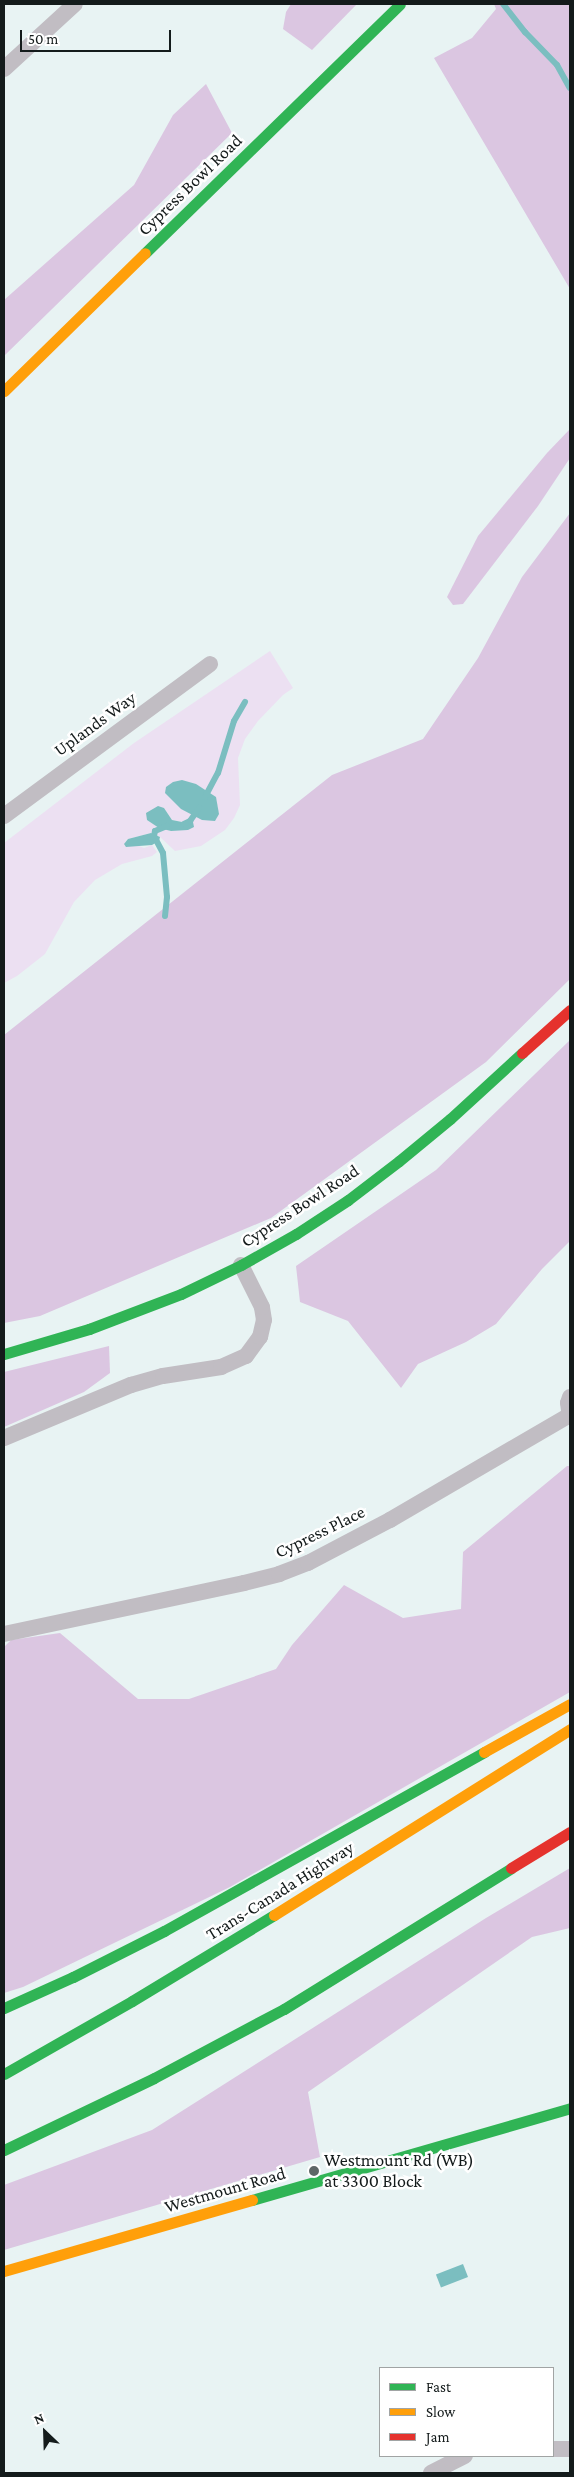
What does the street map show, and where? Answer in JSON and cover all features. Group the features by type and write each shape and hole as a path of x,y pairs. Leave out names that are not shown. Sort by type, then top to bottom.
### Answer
{"main road":[{"name":"Cypress Bowl Road","path":"4,391 400,4"},
{"name":"Cypress Bowl Road","path":"4,1354 107,1322 181,1294 240,1265 296,1234 348,1200 450,1119 570,1010"},
{"path":"4,2008 73,1977 164,1930 570,1704"},
{"name":"Trans-Canada Highway","path":"4,2074 58,2045 234,1940 570,1730"},
{"path":"4,2150 154,2078 284,2009 570,1832"},
{"name":"Westmount Road","path":"4,2272 570,2108"}],"street":[{"path":"4,69 75,4"},
{"name":"Uplands Way","path":"4,816 210,664"},
{"path":"4,1438 131,1385 162,1376 221,1367 246,1356 260,1337 264,1320 262,1308 240,1265"},
{"name":"Cypress Place","path":"4,1634 244,1583 293,1568 390,1520 570,1416 570,1397"},
{"path":"554,2449 570,2449"},
{"path":"430,2473 463,2457"}],"shaded area":[{"path":"291,4 357,4 312,50 283,29 286,12"},
{"path":"494,4 570,4 570,289 434,58 472,38 496,9"},
{"path":"206,84 232,133 4,356 4,300 134,185 173,115"},
{"path":"570,429 570,458 538,506 463,604 453,605 447,597 478,536 547,453"},
{"path":"570,513 570,979 486,1062 271,1218 40,1316 4,1323 4,1035 332,775 423,739 478,658 522,577"},
{"path":"270,651 293,688 283,695 258,721 245,739 238,758 240,805 234,818 225,830 201,846 175,851 160,837 151,833 125,840 144,848 152,845 157,852 152,856 122,864 95,880 74,902 45,954 17,976 4,983 4,843 134,743","holes":["164,808 172,820 190,821 171,831 160,828 147,820"]},
{"path":"570,1040 570,1241 542,1269 496,1324 466,1342 418,1364 401,1388 348,1321 300,1302 296,1266 436,1170"},
{"path":"109,1346 110,1373 84,1392 4,1427 4,1372"},
{"path":"567,1466 570,1466 570,1692 230,1887 23,1987 4,1993 4,1647 11,1640 60,1633 138,1699 189,1699 276,1669 292,1645 344,1585 403,1618 461,1609 463,1552"},
{"path":"570,1868 570,1928 532,1937 308,2092 320,2157 4,2250 4,2185 152,2130 486,1918"}],"water":[{"path":"182,780 196,784 216,797 219,814 215,821 202,820 181,809 165,793 166,787 173,782"},
{"path":"158,806 164,808 172,820 190,821 193,822 194,827 188,830 171,831 159,828 147,820 146,813"},
{"path":"151,833 160,837 159,841 152,845 126,847 124,844 128,839"},
{"path":"463,2264 468,2277 441,2287 436,2274"}],"waterway":[{"path":"503,4 525,32 557,65 570,88"},
{"path":"205,797 218,773 234,721 245,702"},
{"path":"184,824 190,821 199,808"},
{"path":"165,916 167,897 163,853 154,836 155,831 167,826"}],"traffic: fast":[{"path":"145,253 400,4"},
{"path":"4,1354 89,1329 181,1294 241,1265 296,1234 348,1200 399,1161 450,1119 522,1053"},
{"path":"4,2008 73,1977 164,1931 484,1752"},
{"path":"4,2150 154,2078 284,2009 511,1868"},
{"path":"4,2074 132,2001 274,1915"},
{"path":"252,2200 570,2108"}],"traffic: slow":[{"path":"4,391 145,253"},
{"path":"484,1752 570,1704"},
{"path":"274,1915 570,1729"},
{"path":"4,2271 252,2200"}],"traffic: jam":[{"path":"522,1053 570,1010"},
{"path":"511,1868 570,1832"}],"place":[{"name":"Westmount Rd (WB) at 3300 Block","path":"314,2171"}]}
